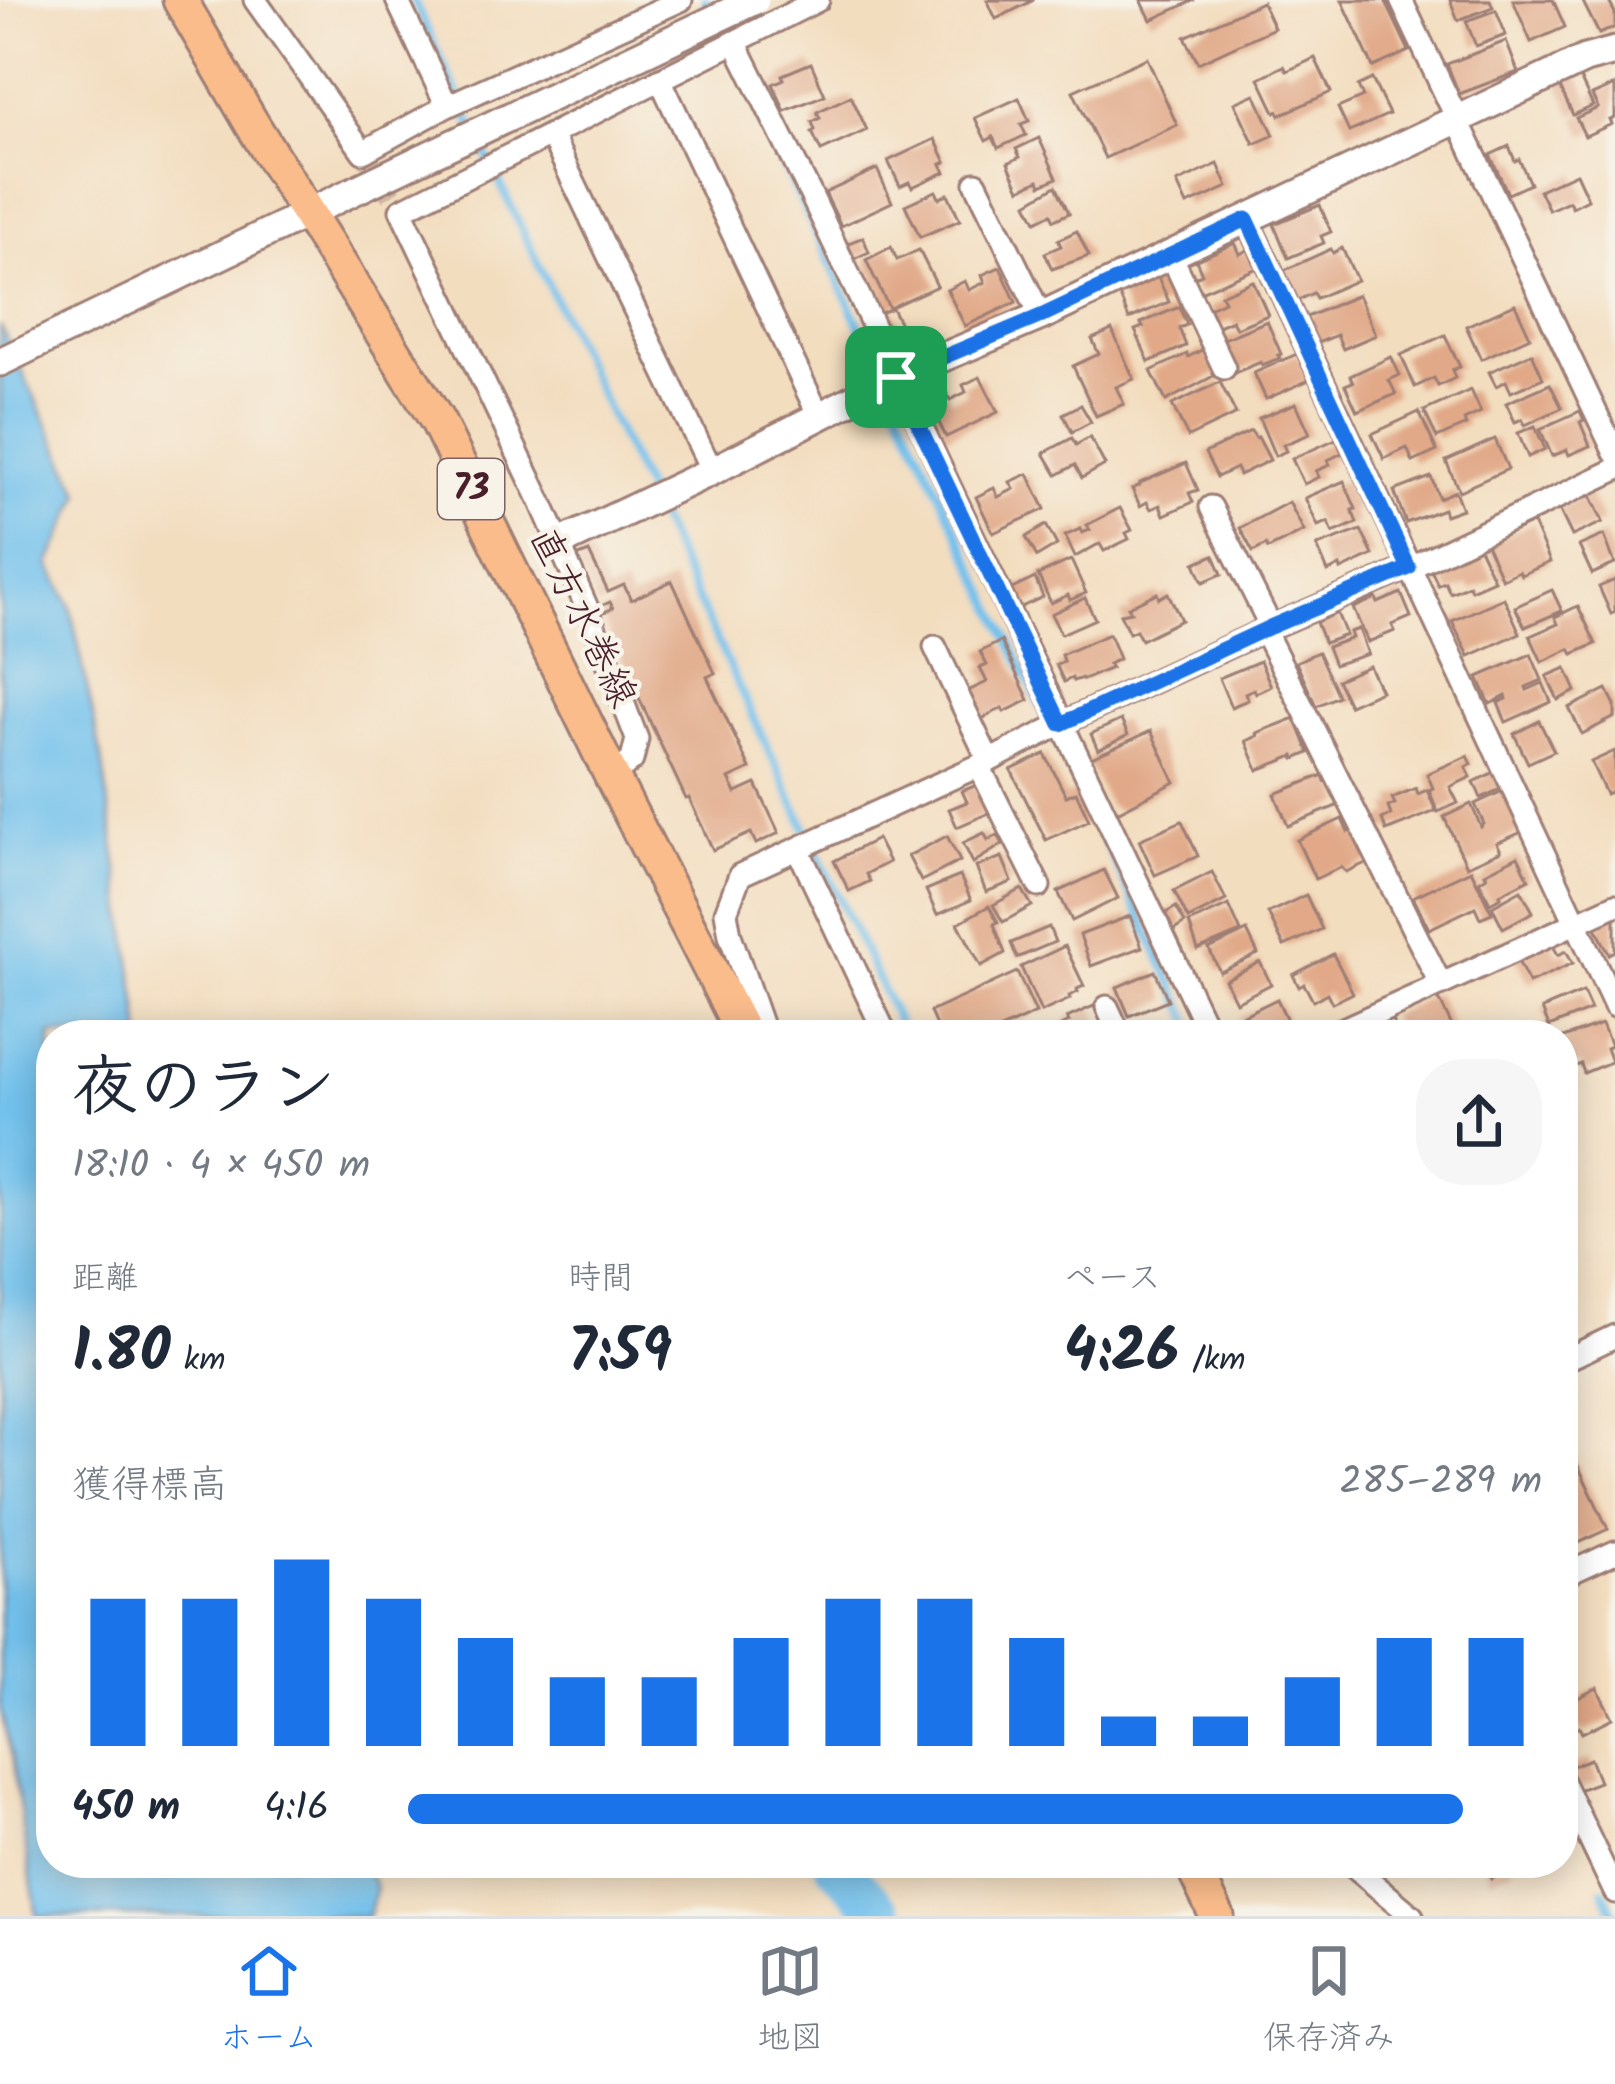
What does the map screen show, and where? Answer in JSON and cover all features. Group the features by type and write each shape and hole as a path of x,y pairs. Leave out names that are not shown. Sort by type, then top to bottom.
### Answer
{"main road":[{"name":"直方水巻線","path":"180,0 252,124 296,219 438,422 737,1020"},
{"path":"1198,1878 1216,1916"}],"street":[{"path":"255,0 363,152 456,103 682,0"},
{"path":"397,0 456,103"},
{"path":"0,362 755,0"},
{"path":"612,777 632,760 637,739 541,502 401,210 818,0"},
{"path":"1401,0 1615,453"},
{"path":"728,46 1054,728 1202,1020"},
{"path":"558,544 888,381 1041,316 1585,59 1615,51"},
{"path":"660,80 819,416"},
{"path":"551,135 712,471"},
{"path":"976,183 1041,316"},
{"path":"1247,219 1615,1006"},
{"path":"1171,255 1224,368"},
{"path":"760,1020 726,912 740,875 1615,470"},
{"path":"1211,507 1440,983"},
{"path":"935,647 1039,886"},
{"path":"807,845 880,1020"},
{"path":"1362,1020 1615,905"},
{"path":"1107,1007 1113,1020"},
{"path":"1578,1354 1615,1336"},
{"path":"1578,1569 1615,1552"},
{"path":"1578,1814 1615,1892"},
{"path":"1367,1878 1412,1916"}],"water":[{"path":"0,325 81,494 49,564 70,605 102,759 140,1020 36,1020 36,1878 372,1878 376,1887 368,1916 37,1916 0,1708"}],"building":[{"path":"987,0 1034,0 996,19"},
{"path":"1141,0 1195,0 1151,20"},
{"path":"1342,0 1385,0 1409,51 1373,67"},
{"path":"1450,0 1490,0 1493,7 1458,20"},
{"path":"1513,0 1553,0 1565,27 1531,42"},
{"path":"1582,0 1608,0 1615,27 1599,34"},
{"path":"1262,2 1274,28 1198,63 1185,37"},
{"path":"1496,10 1506,35 1476,46 1466,21"},
{"path":"1506,41 1518,72 1459,94 1447,64"},
{"path":"1147,58 1177,125 1105,158 1073,91"},
{"path":"1315,58 1331,92 1280,115 1275,112 1259,78"},
{"path":"811,63 825,95 785,111 773,84"},
{"path":"1578,74 1593,106 1573,115 1558,83"},
{"path":"1372,79 1389,114 1349,132 1338,108 1363,97 1358,86"},
{"path":"1615,85 1612,124 1585,136 1576,118 1598,108 1592,95"},
{"path":"1255,94 1274,135 1254,144 1235,103"},
{"path":"851,96 867,130 821,151 812,132 812,122 820,118 817,112"},
{"path":"1019,98 1029,121 1021,124 1026,135 998,148 993,137 986,141 975,118"},
{"path":"1039,138 1057,178 1020,189 1008,163 1020,157 1016,149"},
{"path":"935,139 946,162 941,164 945,172 912,187 909,182 900,186 888,161"},
{"path":"1509,146 1530,184 1508,194 1490,155"},
{"path":"1218,164 1228,187 1187,205 1177,183"},
{"path":"877,169 892,202 841,226 825,193"},
{"path":"1576,173 1588,199 1549,210 1539,190"},
{"path":"1056,186 1069,213 1036,221 1027,203"},
{"path":"936,191 939,198 948,194 960,220 920,237 905,205"},
{"path":"1320,205 1331,232 1321,236 1324,243 1288,258 1274,224"},
{"path":"1077,231 1089,256 1052,269 1045,253"},
{"path":"863,237 869,252 851,260 844,245"},
{"path":"1235,243 1240,254 1252,248 1260,267 1198,293 1192,278 1202,274 1196,260"},
{"path":"891,247 897,260 919,250 937,286 889,308 866,260"},
{"path":"1342,248 1357,280 1316,298 1313,293 1296,301 1283,271"},
{"path":"1000,267 1016,302 965,326 947,290 965,281 969,290 985,282 982,275"},
{"path":"1157,275 1169,302 1129,319 1118,292"},
{"path":"1253,281 1268,315 1236,328 1232,320 1218,326 1209,308 1224,301 1221,295"},
{"path":"1358,295 1376,335 1343,349 1337,335 1315,344 1304,318"},
{"path":"1515,304 1530,337 1481,359 1466,326"},
{"path":"1179,307 1187,325 1179,328 1186,346 1149,362 1135,330"},
{"path":"892,308 907,338 891,346 876,315"},
{"path":"1267,321 1280,358 1234,373 1221,340"},
{"path":"1112,330 1134,379 1116,387 1124,404 1096,416 1073,366 1099,354 1092,339"},
{"path":"1445,335 1460,367 1452,370 1455,378 1438,386 1434,378 1415,387 1401,355"},
{"path":"1204,349 1217,374 1166,401 1151,371"},
{"path":"1532,353 1543,378 1511,392 1506,381 1496,386 1489,372"},
{"path":"1297,354 1309,380 1266,399 1254,373"},
{"path":"1391,357 1400,375 1389,380 1396,394 1357,411 1345,385 1353,382 1350,376"},
{"path":"980,377 998,412 946,437 928,400 946,391 950,400 966,392 963,385"},
{"path":"1220,382 1236,414 1188,437 1172,405"},
{"path":"1550,384 1562,408 1525,425 1522,419 1515,422 1506,403"},
{"path":"1471,390 1481,412 1437,438 1424,411"},
{"path":"1296,403 1310,434 1283,445 1286,451 1275,456 1259,418"},
{"path":"1081,405 1091,422 1072,432 1063,414"},
{"path":"1580,411 1590,446 1552,456 1540,429"},
{"path":"1419,412 1437,451 1413,462 1407,448 1384,459 1372,434"},
{"path":"1535,426 1545,449 1528,457 1518,433"},
{"path":"1251,431 1270,460 1239,475 1236,468 1217,477 1205,453"},
{"path":"1090,437 1105,465 1082,478 1075,465 1057,475 1044,453 1072,438 1076,445"},
{"path":"1336,439 1342,453 1316,471 1319,477 1304,484 1292,459"},
{"path":"1495,439 1508,469 1459,491 1446,461"},
{"path":"1186,463 1198,490 1189,493 1193,502 1164,515 1160,505 1151,509 1147,502 1140,506 1132,489"},
{"path":"1028,474 1045,509 993,533 976,497 994,488 998,497 1014,489 1010,482"},
{"path":"1431,477 1439,498 1455,491 1462,509 1445,515 1443,509 1406,523 1394,491"},
{"path":"1344,481 1357,523 1333,533 1328,522 1318,526 1305,498"},
{"path":"1590,494 1603,522 1572,536 1559,509"},
{"path":"1289,502 1304,531 1253,552 1240,528"},
{"path":"1120,508 1132,530 1126,533 1129,539 1104,551 1097,545 1075,557 1065,536 1090,530 1087,525"},
{"path":"1533,523 1550,562 1502,579 1486,544"},
{"path":"1046,525 1057,545 1037,557 1026,537"},
{"path":"1361,530 1373,555 1328,572 1317,546"},
{"path":"1604,535 1615,564 1592,574 1579,546"},
{"path":"1478,546 1494,580 1450,593 1445,582 1438,585 1430,568"},
{"path":"589,552 608,592 624,585 631,600 672,581 715,673 707,677 750,769 729,779 736,793 756,784 779,833 756,844 751,833 713,850 600,614 613,608 610,602 597,608 574,558"},
{"path":"1214,555 1222,574 1203,582 1195,563"},
{"path":"1071,560 1086,593 1051,603 1038,575"},
{"path":"1035,578 1043,597 1019,608 1010,590"},
{"path":"1615,580 1615,612 1611,614 1599,587"},
{"path":"1552,590 1562,611 1525,627 1515,607"},
{"path":"1157,593 1159,598 1168,593 1181,620 1141,640 1136,630 1129,633 1120,614 1131,612 1128,607"},
{"path":"1401,593 1411,617 1392,625 1395,631 1368,642 1353,608"},
{"path":"1085,598 1095,619 1061,634 1051,614"},
{"path":"1504,598 1520,633 1469,656 1452,621"},
{"path":"1578,606 1596,644 1542,662 1530,636 1558,624 1555,617"},
{"path":"1337,613 1346,635 1324,643 1316,622"},
{"path":"1359,629 1368,654 1334,665 1327,647 1352,638 1350,632"},
{"path":"1109,634 1119,659 1108,664 1111,668 1064,682 1056,665 1064,662 1061,655"},
{"path":"1001,641 1029,700 980,720 966,692 987,682 980,668 987,665 980,652"},
{"path":"1318,652 1338,696 1316,706 1296,662"},
{"path":"1531,654 1542,680 1527,690 1543,683 1551,702 1506,722 1498,703 1506,696 1490,704 1478,677"},
{"path":"1260,661 1271,686 1245,693 1248,700 1231,707 1219,678"},
{"path":"1369,666 1381,691 1349,705 1337,680"},
{"path":"1566,668 1576,691 1558,700 1547,676"},
{"path":"1607,689 1615,717 1582,734 1569,708"},
{"path":"1295,718 1309,753 1258,770 1246,741"},
{"path":"1121,720 1128,735 1098,750 1091,734"},
{"path":"1539,721 1554,751 1528,763 1514,734"},
{"path":"1151,731 1175,782 1119,811 1108,805 1087,760"},
{"path":"1615,751 1615,790 1606,794 1591,762"},
{"path":"1045,754 1066,796 1076,792 1089,820 1046,840 1011,770"},
{"path":"1468,756 1471,777 1450,787 1458,803 1438,812 1427,774"},
{"path":"1494,772 1502,788 1481,798 1474,782"},
{"path":"1323,775 1325,781 1333,777 1344,803 1288,826 1275,794"},
{"path":"977,785 989,813 957,827 949,809 967,802 962,791"},
{"path":"1416,788 1418,794 1427,790 1436,811 1386,831 1382,819 1391,815 1392,798"},
{"path":"1505,790 1524,831 1497,843 1501,851 1467,866 1444,817 1471,804 1481,827 1484,824 1475,804"},
{"path":"1342,819 1348,832 1357,828 1372,860 1315,879 1297,840"},
{"path":"1182,821 1198,856 1155,875 1139,840"},
{"path":"984,833 988,840 998,835 1003,844 973,863 963,843"},
{"path":"947,836 960,861 921,881 908,856"},
{"path":"877,839 889,862 866,874 870,881 849,891 834,861"},
{"path":"1518,856 1529,879 1490,903 1479,881"},
{"path":"1002,857 1012,882 986,892 976,867"},
{"path":"1104,870 1118,898 1072,921 1058,892"},
{"path":"1471,870 1492,913 1480,918 1475,907 1429,929 1413,897"},
{"path":"1212,872 1226,900 1188,919 1174,891"},
{"path":"960,876 971,900 937,915 926,890"},
{"path":"1022,889 1032,906 1003,922 993,905"},
{"path":"1521,890 1533,912 1503,928 1492,906"},
{"path":"1306,895 1322,929 1284,946 1268,913"},
{"path":"1229,905 1241,932 1198,950 1189,923"},
{"path":"989,906 1005,953 981,966 958,923"},
{"path":"1176,907 1185,923 1171,932 1161,916"},
{"path":"1615,911 1615,951 1609,954 1596,928 1604,924 1601,918"},
{"path":"1130,916 1142,947 1091,966 1080,935"},
{"path":"1049,927 1055,942 1017,958 1011,943"},
{"path":"1247,931 1258,954 1220,972 1209,949"},
{"path":"1550,940 1558,955 1566,951 1573,963 1529,983 1516,957"},
{"path":"1065,946 1084,986 1070,999 1041,1012 1021,967"},
{"path":"1333,954 1353,993 1332,1003 1327,993 1313,1001 1293,975"},
{"path":"1260,962 1271,984 1236,1002 1225,980"},
{"path":"1155,971 1168,1000 1129,1016 1117,987"},
{"path":"1017,972 1036,1013 1020,1020 933,1020 930,1012"},
{"path":"1583,992 1591,1010 1566,1020 1546,1020 1542,1009"},
{"path":"1436,993 1449,1020 1392,1020 1390,1016"},
{"path":"1277,999 1287,1020 1239,1020"},
{"path":"1094,1006 1100,1020 1068,1020"},
{"path":"1602,1024 1611,1046 1606,1048 1611,1062 1584,1073 1578,1065 1578,1033"},
{"path":"1578,1466 1608,1529 1578,1543"},
{"path":"1597,1688 1612,1718 1582,1733 1578,1698"},
{"path":"1590,1759 1599,1782 1578,1790 1578,1764"}],"waterway":[{"path":"413,0 897,1020"},
{"path":"705,0 725,42"},
{"path":"762,120 1190,1020"},
{"path":"849,1878 884,1916"},
{"path":"1603,1890 1615,1916"}],"tunnel":[{"path":"363,152 401,210"}],"route":[{"path":"1247,219 1409,568 1061,724 896,377 1041,316 1247,219"}]}
